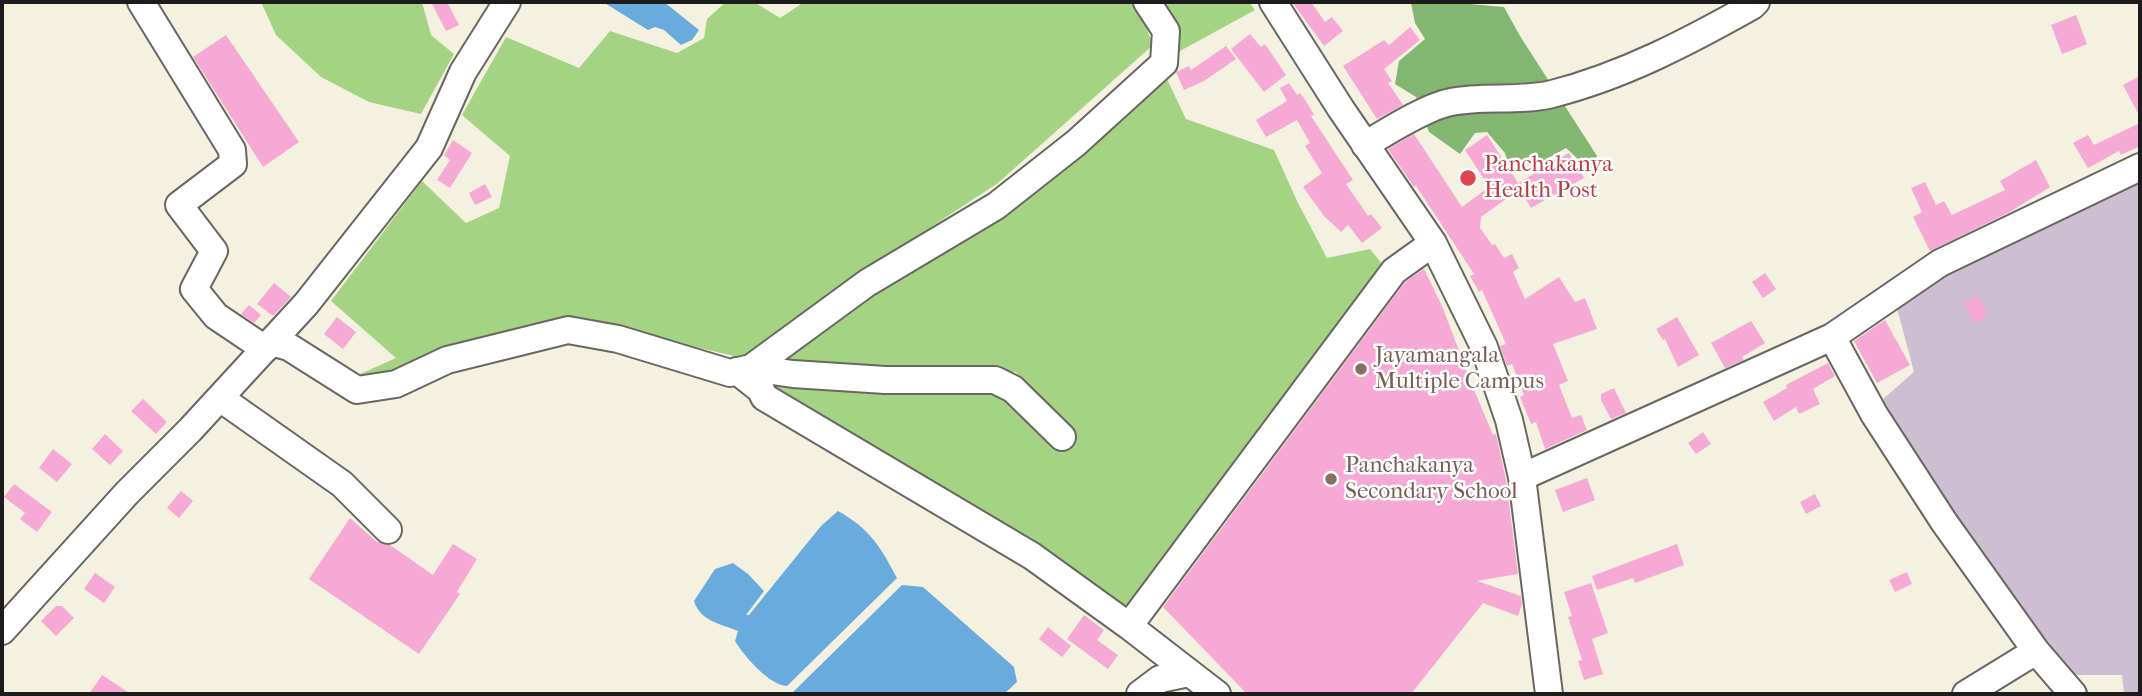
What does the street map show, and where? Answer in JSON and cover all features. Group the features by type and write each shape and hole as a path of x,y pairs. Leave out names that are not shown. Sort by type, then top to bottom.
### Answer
{"street":[{"path":"141,2 232,150 233,164 178,205 214,251 194,289 216,316 268,345 289,347 357,390 396,384 447,360 568,330 618,339 730,373 744,369 867,283 996,206 1076,144 1164,63 1166,31 1147,2"},
{"path":"2,631 127,493 220,398 306,304 429,148 463,72 507,2"},
{"path":"1273,2 1365,145 1433,243 1484,347 1508,420 1522,477 1549,694"},
{"path":"1365,145 1396,126 1450,102 1549,95 1595,81 1690,41 1756,2"},
{"path":"1522,477 1832,337 1940,263 2140,167"},
{"path":"1129,625 1394,271 1433,243"},
{"path":"1832,337 1874,414 1944,522 2036,651 2073,694"},
{"path":"744,369 885,380 995,380 1013,389 1062,437"},
{"path":"744,369 764,397 1032,556 1129,625 1217,694"},
{"path":"220,398 342,484 388,530"},
{"path":"1966,694 2036,651"},
{"path":"1140,694 1160,679 1189,673"}],"shaded area":[{"path":"2140,177 2140,694 2124,694 2122,675 2061,675 1876,405 1914,372 1897,308 1942,276"}],"green space":[{"path":"261,2 422,2 431,35 454,54 421,114 369,102 321,77 276,35"},
{"path":"726,2 754,2 780,18 804,2 1136,2 1153,45 998,183 872,266 747,359 570,318 398,371 358,375 396,358 331,301 422,181 466,223 499,208 510,156 462,115 506,37 579,68 610,31 677,53 704,38 707,19"},
{"path":"1160,2 1249,2 1255,10 1180,51 1166,77 1186,119 1274,150 1327,258 1370,249 1383,265 1126,615 752,375 999,389 1072,441 1016,372 766,364 1165,71"},
{"path":"1447,2 1504,7 1597,156 1591,171 1566,148 1533,167 1523,160 1508,162 1505,153 1487,132 1475,133 1460,154 1429,132 1416,97 1395,84 1399,61 1425,39 1415,23 1411,3"}],"water":[{"path":"603,2 664,2 699,30 692,40 681,45 664,30 655,27 648,30"},
{"path":"838,511 873,539 897,578 787,686 780,684 765,675 744,654 735,641 738,631 706,617 694,601 715,569 733,563 764,591 746,615 749,615 821,526"},
{"path":"902,585 923,587 1014,667 1017,682 1004,694 791,694"}],"building":[{"path":"431,2 447,2 459,25 446,31"},
{"path":"1292,2 1311,2 1325,22 1332,17 1343,31 1324,46"},
{"path":"2076,15 2087,44 2062,54 2051,25"},
{"path":"1410,27 1420,40 1384,69 1392,81 1388,83 1403,105 1377,119 1343,66 1384,40 1389,45"},
{"path":"1250,34 1261,47 1265,44 1286,75 1264,92 1231,49"},
{"path":"226,35 299,142 263,167 193,57"},
{"path":"1226,46 1236,59 1204,81 1184,90 1176,72 1189,66 1191,70"},
{"path":"2140,76 2140,117 2123,85"},
{"path":"1289,83 1297,95 1300,93 1306,101 1314,115 1311,116 1353,180 1346,184 1368,216 1371,214 1382,228 1362,243 1348,225 1341,232 1324,216 1303,187 1322,173 1305,146 1310,143 1297,120 1266,137 1256,120 1287,101 1280,88"},
{"path":"2140,123 2140,146 2121,155 2119,151 2088,168 2073,143 2088,135 2094,145"},
{"path":"1414,134 1462,207 1489,187 1465,150 1487,135 1518,183 1569,153 1584,178 1531,208 1520,189 1481,217 1480,228 1504,258 1512,254 1519,268 1513,272 1525,299 1559,277 1575,302 1585,298 1597,329 1553,344 1568,381 1559,385 1572,418 1581,415 1587,430 1545,449 1536,422 1531,424 1520,397 1524,395 1512,364 1507,366 1500,346 1506,344 1482,290 1479,292 1470,276 1474,274 1388,149"},
{"path":"453,140 472,153 450,188 437,180 450,160 444,155"},
{"path":"2036,160 2050,187 2008,213 1930,251 1913,217 1922,212 1911,188 1925,182 1936,205 1944,201 1952,215 2005,190 2000,181"},
{"path":"485,184 492,197 475,205 469,193"},
{"path":"1424,269 1442,306 1493,435 1496,434 1506,480 1518,574 1477,581 1521,596 1522,604 1518,616 1483,603 1411,694 1247,694 1163,607 1405,282"},
{"path":"1765,273 1776,289 1763,298 1752,282"},
{"path":"274,283 291,297 273,316 257,304"},
{"path":"1977,295 1988,315 1974,323 1963,303"},
{"path":"249,305 261,315 254,323 241,314"},
{"path":"337,317 356,332 343,349 324,334"},
{"path":"1677,317 1699,355 1678,367 1665,339 1663,340 1656,329"},
{"path":"1885,320 1910,365 1877,383 1854,341"},
{"path":"1751,321 1765,343 1742,357 1744,360 1725,368 1711,343"},
{"path":"1828,363 1835,376 1813,389 1820,404 1799,414 1796,407 1774,421 1763,402 1787,388 1786,385"},
{"path":"1614,388 1626,413 1611,419 1601,400 1601,394"},
{"path":"143,399 167,422 156,434 131,411"},
{"path":"1703,432 1711,444 1696,454 1688,443"},
{"path":"105,434 123,451 110,465 92,449"},
{"path":"53,449 72,464 57,482 39,468"},
{"path":"1587,478 1595,500 1563,512 1555,490"},
{"path":"14,484 52,512 37,532 20,519 25,513 4,497"},
{"path":"181,491 193,501 179,518 167,508"},
{"path":"1815,494 1821,506 1806,514 1800,502"},
{"path":"350,518 377,542 390,545 433,575 453,544 477,559 457,592 460,594 419,654 309,579"},
{"path":"1677,544 1684,565 1635,583 1633,578 1597,590 1592,576"},
{"path":"1907,572 1912,584 1895,592 1889,580"},
{"path":"95,573 115,587 104,603 84,589"},
{"path":"1591,583 1608,633 1592,639 1603,674 1584,680 1578,661 1582,660 1568,617 1572,616 1564,592"},
{"path":"56,606 62,606 74,618 56,636 41,621"},
{"path":"1084,615 1104,630 1097,640 1118,655 1108,669 1067,639"},
{"path":"1048,627 1071,646 1062,657 1039,639"},
{"path":"102,675 131,694 89,694"}],"place":[{"name":"Panchakanya Health Post","path":"1468,178"},
{"name":"Jayamangala Multiple Campus","path":"1361,369"},
{"name":"Panchakanya Secondary School","path":"1331,479"}]}
